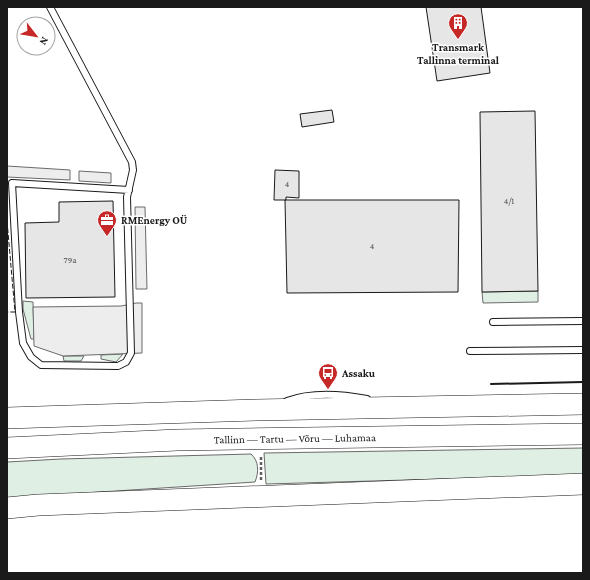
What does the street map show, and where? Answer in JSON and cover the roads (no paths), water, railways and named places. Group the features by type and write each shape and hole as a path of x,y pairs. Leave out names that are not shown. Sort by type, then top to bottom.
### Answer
{"highway":[{"path":"7,418 267,410 583,404"},
{"name":"Tallinn — Tartu — Võru — Luhamaa","path":"7,448 177,440 583,434"},
{"path":"7,508 38,504 583,484"}],"lane":[{"path":"50,7 132,162 133,170 129,190 127,197 131,353 126,362 118,366 40,365 31,357 23,343 19,312 12,183 129,190"},
{"path":"493,322 583,321"},
{"path":"470,351 583,350"}],"place":[{"name":"Transmark Tallinna terminal","path":"458,40"},
{"name":"RMEnergy OÜ","path":"107,237"},
{"name":"Assaku","path":"328,390"}]}
